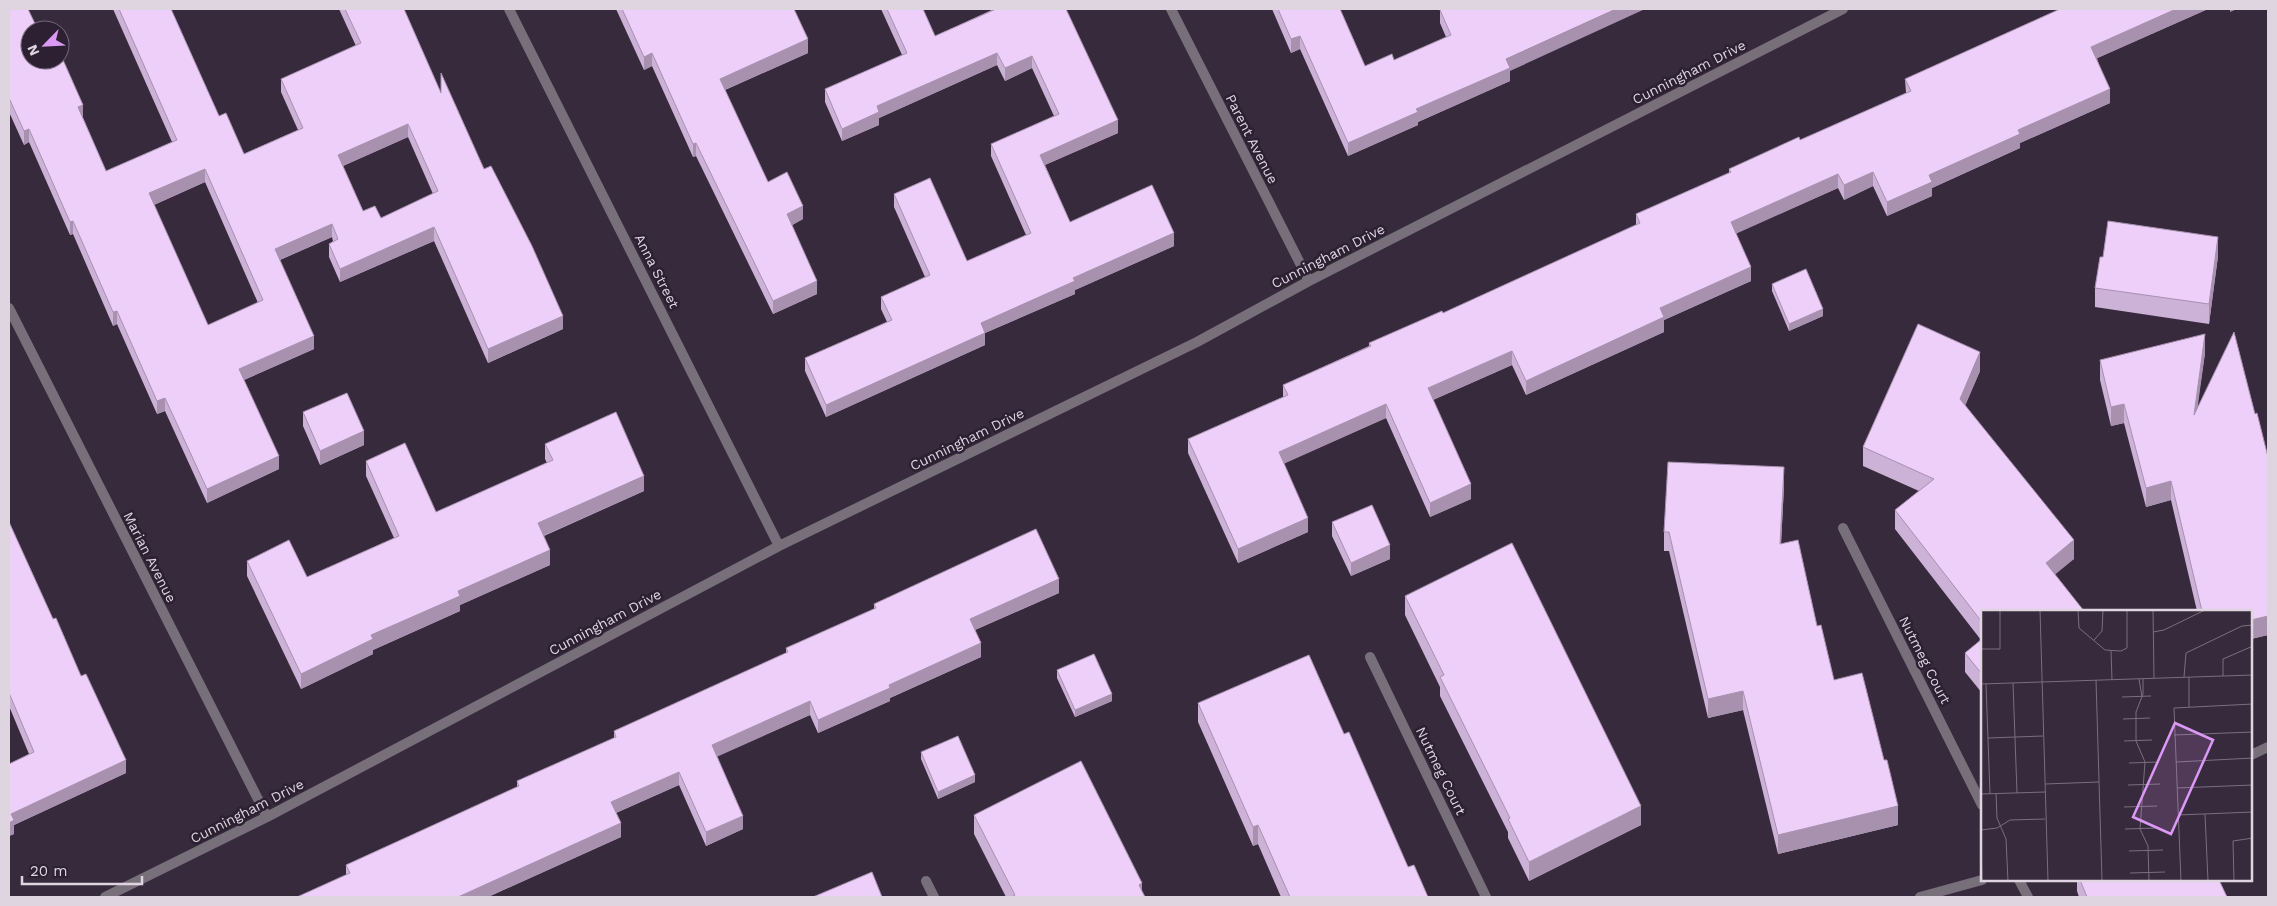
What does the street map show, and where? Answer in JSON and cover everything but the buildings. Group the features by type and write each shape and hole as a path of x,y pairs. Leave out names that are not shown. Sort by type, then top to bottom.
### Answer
{"street":[{"name":"Anna Street","path":"509,9 779,546"},
{"name":"Parent Avenue","path":"1171,9 1308,281"},
{"name":"Cunningham Drive","path":"105,897 267,817 779,546 1197,342 1308,281 1838,10"},
{"name":"Marian Avenue","path":"9,308 267,817"},
{"name":"Nutmeg Court","path":"1843,528 1981,803"},
{"name":"Nutmeg Court","path":"1370,657 1486,897"},
{"path":"2252,755 2268,747"},
{"path":"1920,897 1981,880"},
{"path":"926,881 934,897"},
{"path":"2020,881 2028,897"}]}
